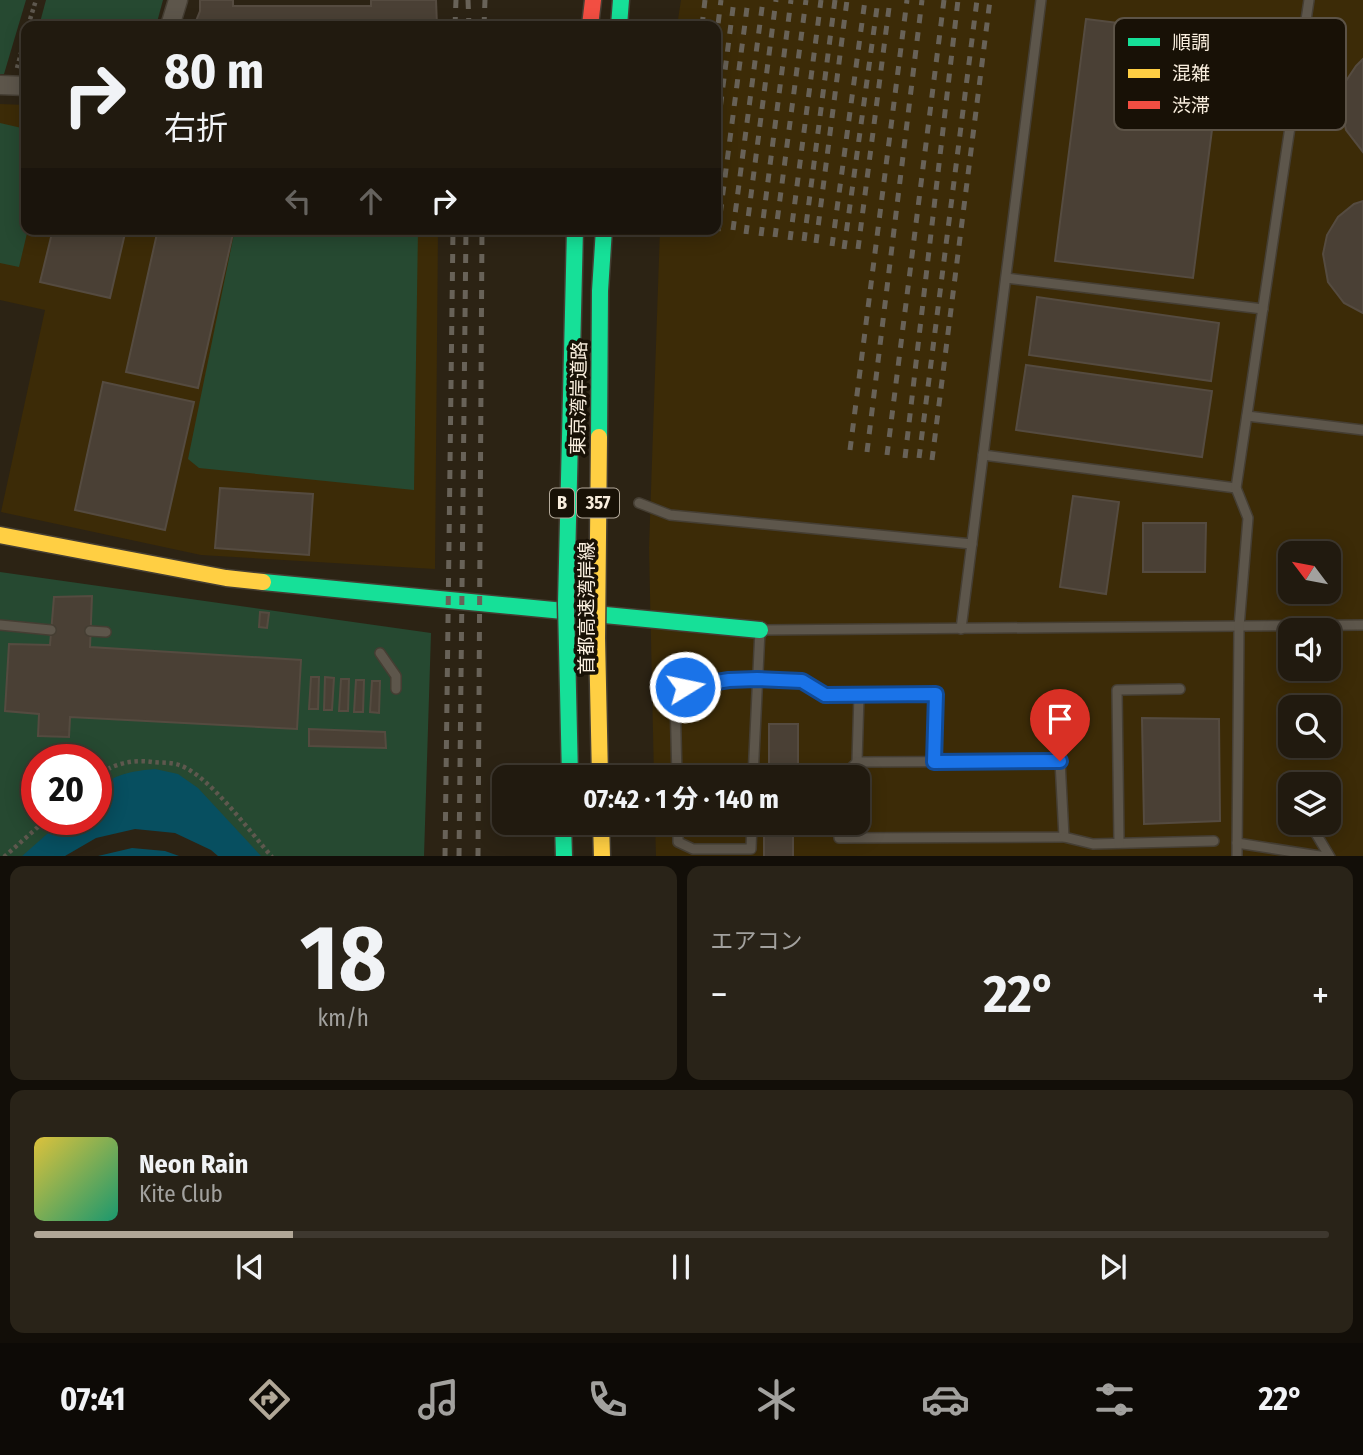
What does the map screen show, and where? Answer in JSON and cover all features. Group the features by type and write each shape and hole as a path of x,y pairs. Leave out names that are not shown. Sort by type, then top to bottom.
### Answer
{"main road":[{"path":"584,21 586,0"},
{"path":"591,21 593,0"},
{"path":"619,21 621,0"},
{"path":"628,21 630,0"},
{"name":"首都高速湾岸線","path":"562,765 559,647 568,235"},
{"name":"東京湾岸道路","path":"570,765 566,604 575,235"},
{"name":"東京湾岸道路","path":"600,765 597,624 600,291 604,235"},
{"name":"首都高速湾岸線","path":"609,765 608,332 613,235"},
{"path":"0,535 226,578 760,631"},
{"path":"563,835 564,856"},
{"path":"571,835 572,856"},
{"path":"601,835 602,856"},
{"path":"609,835 610,856"}],"street":[{"path":"172,21 178,0"}],"lane":[{"path":"961,629 1041,0"},
{"path":"1306,18 1309,0"},
{"path":"1237,856 1239,626 1248,518 1236,488 1290,130"},
{"path":"1006,278 1263,309"},
{"path":"1247,416 1363,430"},
{"path":"983,455 1236,488"},
{"path":"639,503 670,515 972,544"},
{"path":"0,625 51,630"},
{"path":"753,765 760,631 1363,625"},
{"path":"90,631 106,632"},
{"path":"380,653 396,676 396,690"},
{"path":"677,765 675,697 685,687 757,679 802,681 825,695 936,694 934,762"},
{"path":"1119,843 1117,690 1180,689"},
{"path":"854,765 857,762 859,695"},
{"path":"857,762 1060,761 1065,837"},
{"path":"678,835 678,842 693,849 751,853 752,835"},
{"path":"839,835 839,838 1065,837 1093,844 1214,841"},
{"path":"1316,835 1328,856"},
{"path":"1237,843 1328,856"}],"path":[{"path":"30,21 36,0"},
{"path":"13,85 21,54"},
{"path":"112,769 141,760 179,765 203,779 272,856"},
{"path":"4,856 28,835"}],"shaded area":[{"path":"681,0 1363,0 1363,856 656,856 655,835 870,835 870,765 654,765 649,548 660,235 721,235 721,21 678,21"},
{"path":"0,104 21,105 21,235 438,235 435,569 201,555 1,512 45,310 0,300"}],"green space":[{"path":"0,0 26,0 4,74 0,74"},
{"path":"46,0 163,0 157,21 40,21"},
{"path":"0,123 21,128 21,235 27,235 19,267 0,263"},
{"path":"234,235 418,235 414,490 199,468 188,459"},
{"path":"0,572 431,633 424,856 0,856"}],"water":[{"path":"155,769 178,774 198,788 261,856 22,856 46,835 112,835 112,779 124,774"}],"pier":[{"path":"135,829 175,833 218,856 179,856 165,851 132,848 98,856 65,856 96,838"}],"building":[{"path":"200,0 233,0 233,6 371,6 371,0 436,0 437,21 196,21"},
{"path":"1086,19 1114,22 1114,130 1212,130 1193,278 1055,261"},
{"path":"1363,59 1363,152 1346,130 1346,81"},
{"path":"1363,201 1363,313 1344,303 1328,282 1323,254 1327,235 1338,217 1354,204"},
{"path":"52,235 125,235 110,298 40,282"},
{"path":"157,235 233,235 198,388 126,372"},
{"path":"1037,297 1219,323 1211,381 1029,355"},
{"path":"1026,365 1212,391 1202,457 1016,430"},
{"path":"103,382 194,402 165,530 75,510"},
{"path":"220,488 313,494 309,555 215,548"},
{"path":"1073,496 1119,502 1106,594 1060,587"},
{"path":"1143,523 1206,523 1205,572 1143,572"},
{"path":"92,596 90,647 301,660 297,729 70,717 69,737 38,736 39,714 5,711 9,644 50,645 54,597"},
{"path":"260,612 269,613 267,628 259,627"},
{"path":"311,677 319,677 318,709 309,709"},
{"path":"325,677 334,678 332,710 324,710"},
{"path":"341,679 349,679 348,711 339,711"},
{"path":"356,680 364,680 363,712 354,712"},
{"path":"372,681 380,681 379,713 370,712"},
{"path":"1142,718 1219,719 1220,821 1144,824"},
{"path":"769,724 798,724 798,765 769,765"},
{"path":"309,729 385,732 386,748 309,746"},
{"path":"764,835 793,835 793,856 764,856"}],"railway":[{"path":"455,21 456,0"},
{"path":"468,0 469,21"},
{"path":"484,21 485,0"},
{"path":"703,21 705,0"},
{"path":"718,21 721,0"},
{"path":"721,102 734,0"},
{"path":"721,208 748,0"},
{"path":"733,230 763,0"},
{"path":"746,234 776,0"},
{"path":"761,236 791,0"},
{"path":"775,237 806,0"},
{"path":"790,240 821,0"},
{"path":"804,241 835,0"},
{"path":"816,243 847,0"},
{"path":"832,246 865,0"},
{"path":"844,249 878,0"},
{"path":"858,249 890,0"},
{"path":"850,450 907,0"},
{"path":"867,452 922,0"},
{"path":"887,455 944,0"},
{"path":"905,458 958,0"},
{"path":"919,458 977,0"},
{"path":"932,460 990,0"},
{"path":"445,856 453,235"},
{"path":"459,856 466,235"},
{"path":"478,856 482,235"}],"traffic: fast":[{"path":"619,21 621,0"},
{"path":"570,765 566,604 575,235"},
{"path":"599,437 600,291 604,235"},
{"path":"263,582 760,630"},
{"path":"563,835 564,856"}],"traffic: slow":[{"path":"599,437 597,638 600,765"},
{"path":"0,535 226,578 263,582"},
{"path":"601,835 602,856"}],"traffic: jam":[{"path":"591,21 593,0"}],"route":[{"path":"685,687 757,679 802,681 825,695 936,694 934,762 1060,761"}]}
